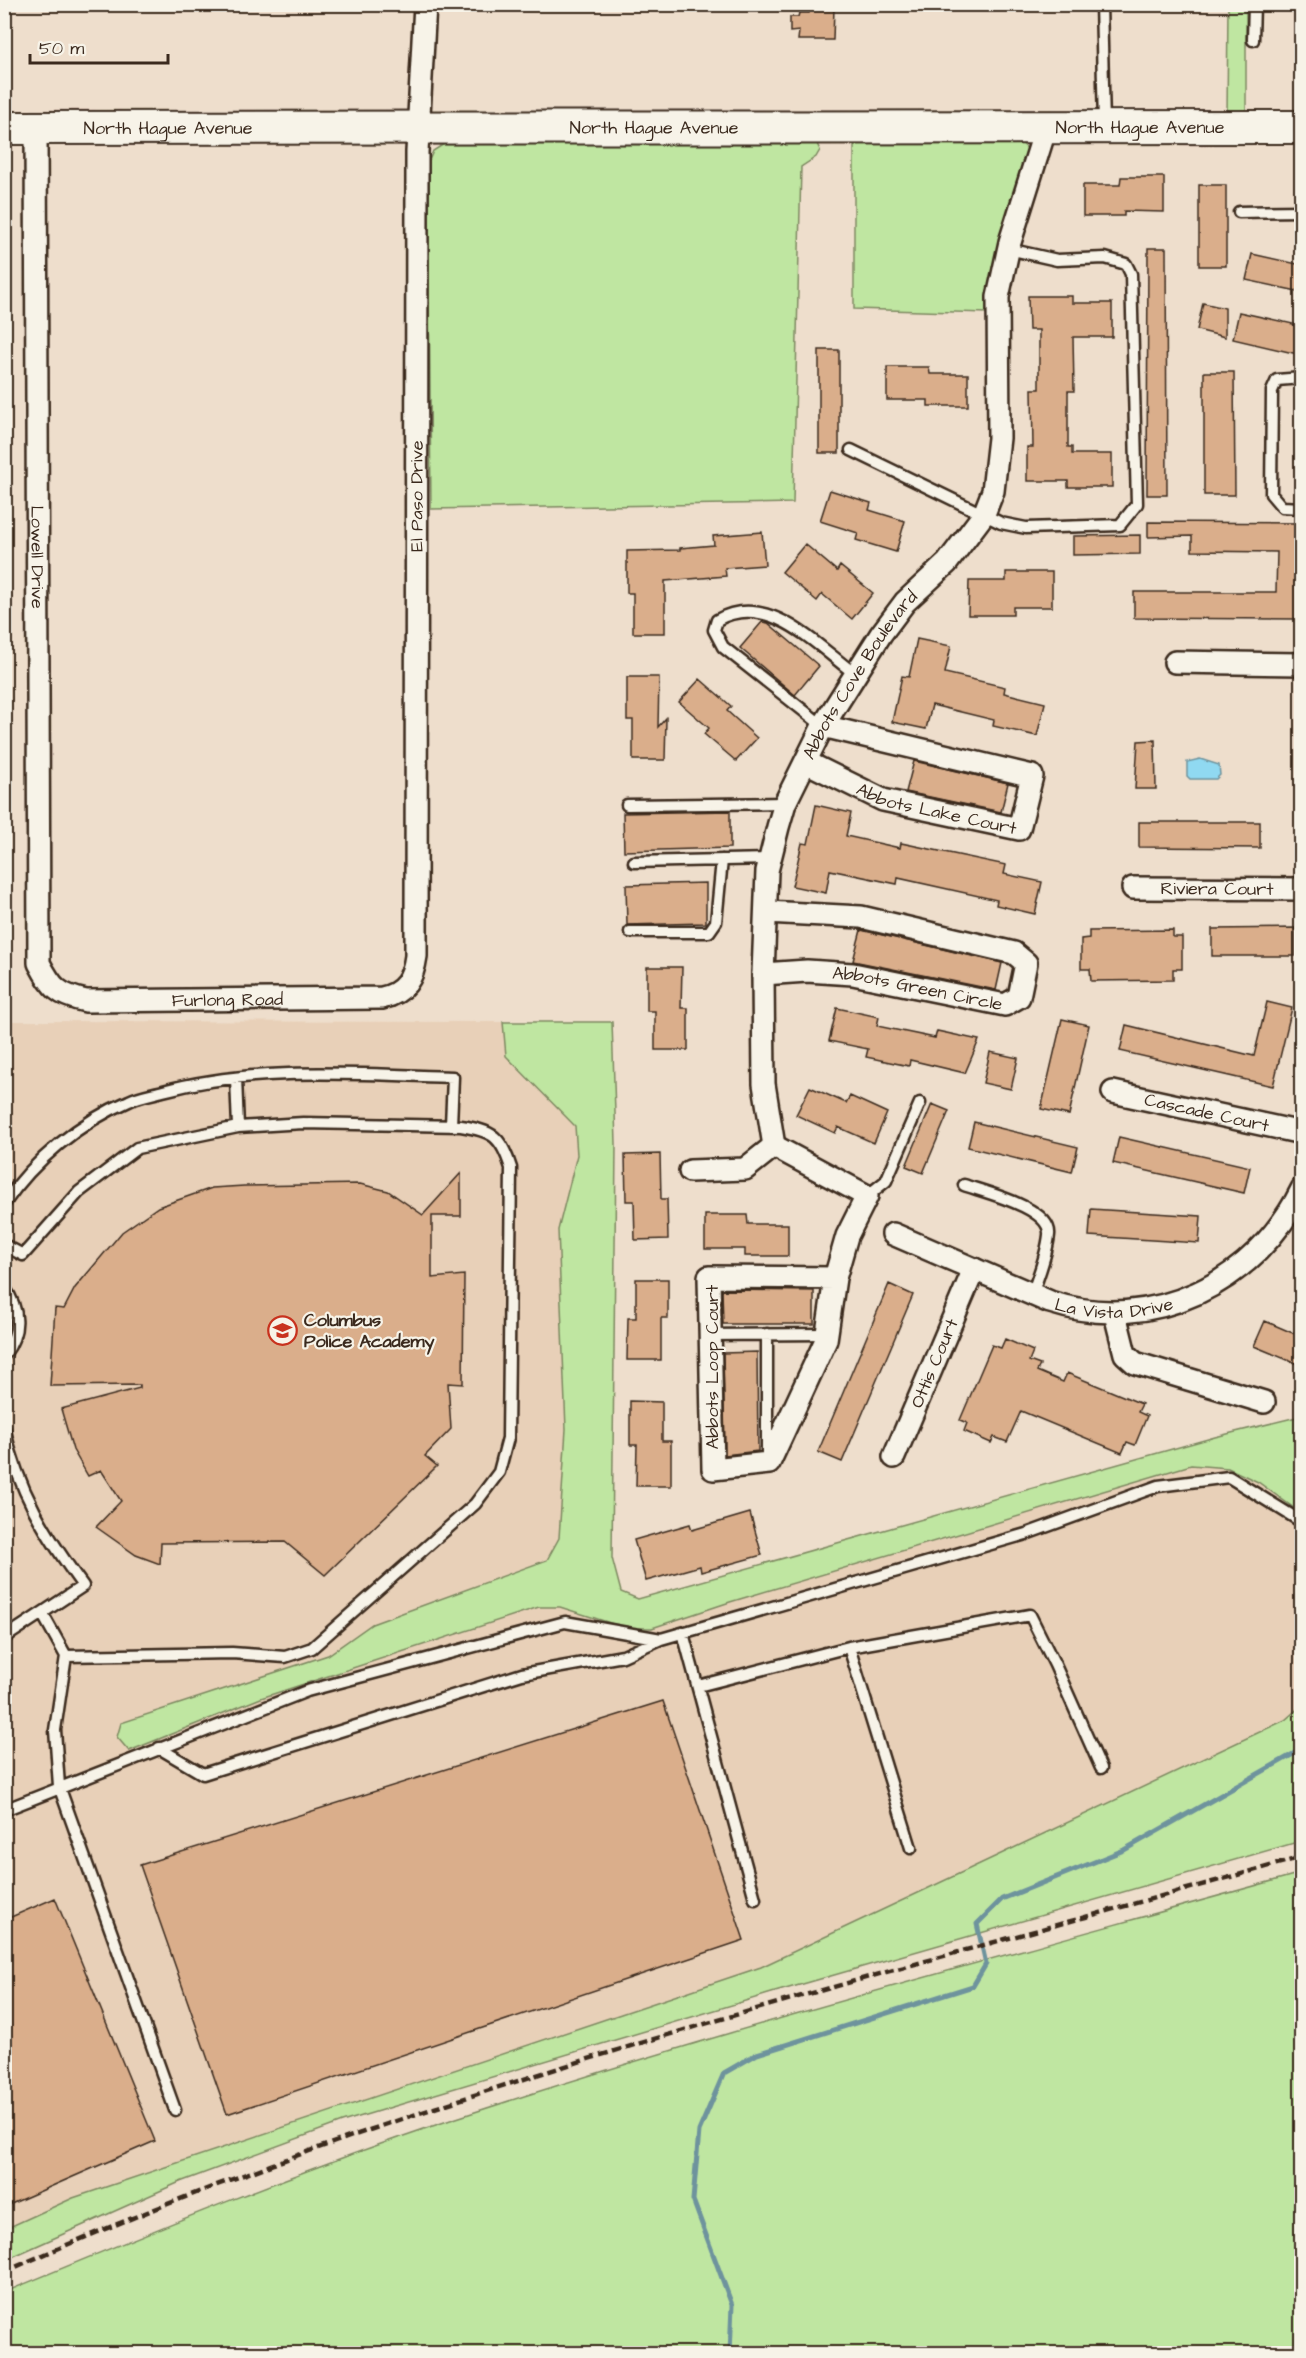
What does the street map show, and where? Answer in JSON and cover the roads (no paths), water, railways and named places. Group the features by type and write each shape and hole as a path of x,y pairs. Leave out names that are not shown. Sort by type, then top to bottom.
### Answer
{"main road":[{"name":"North Hague Avenue","path":"4,128 1302,127"}],"street":[{"name":"El Paso Drive","path":"406,986 414,972 416,956 417,152 425,4"},
{"name":"Abbots Cove Boulevard","path":"774,1146 764,1084 763,974 770,859 785,803 823,726 855,674 905,602 947,562 984,514 993,491 999,438 998,297 1008,249 1046,127"},
{"name":"Lowell Drive","path":"36,128 39,963 50,984"},
{"path":"1175,662 1302,664"},
{"name":"Abbots Lake Court","path":"806,762 883,800 1019,829 1032,776 823,726"},
{"name":"Riviera Court","path":"1133,888 1302,889"},
{"name":"Abbots Green Circle","path":"763,974 807,971 853,974 1005,1005 1019,997 1026,963 1014,953 861,917 766,912"},
{"name":"Furlong Road","path":"50,984 66,996 86,1001 382,998 395,995 406,986"},
{"name":"Cascade Court","path":"1113,1092 1302,1133"},
{"path":"690,1171 745,1169 774,1146 867,1197 847,1236 835,1278 827,1334 791,1416 767,1463"},
{"name":"La Vista Drive","path":"893,1233 1032,1295 1075,1310 1115,1314 1151,1308 1199,1292 1222,1280 1243,1265 1281,1228 1302,1189"},
{"name":"Ottis Court","path":"894,1457 974,1269"},
{"name":"Abbots Loop Court","path":"767,1463 713,1469 709,1277 835,1278"},
{"path":"1115,1314 1125,1354 1135,1363 1264,1402"}],"lane":[{"path":"1101,4 1104,127"},
{"path":"1253,40 1254,4"},
{"path":"1239,212 1302,211"},
{"path":"850,450 1001,523 1026,528 1120,525 1137,504 1131,274 1126,264 1106,258 1057,260 1008,249"},
{"path":"1302,378 1277,380 1272,391 1271,471 1271,494 1282,507 1302,508"},
{"path":"823,726 723,647 714,630 717,620 733,611 765,611 781,619 855,674"},
{"path":"627,805 785,803"},
{"path":"634,862 770,859"},
{"path":"630,932 709,932 716,922 722,860"},
{"path":"4,1204 17,1185 76,1129 129,1100 189,1084 236,1078 453,1077 451,1125"},
{"path":"236,1078 238,1127"},
{"path":"867,1197 886,1181 920,1103"},
{"path":"4,1245 23,1255 79,1192 137,1148 238,1127 303,1123 451,1125 484,1130 504,1146 511,1168 508,1438 499,1472 475,1504 312,1648 285,1657 232,1653 66,1656"},
{"path":"964,1185 1024,1206 1045,1222 1049,1233 1032,1295"},
{"path":"4,1287 12,1298 17,1314 17,1330 11,1346 4,1355"},
{"path":"767,1334 767,1463"},
{"path":"709,1335 827,1334"},
{"path":"4,1427 18,1478 31,1507 52,1544 83,1586 4,1638"},
{"path":"159,1748 202,1774 522,1674 623,1656 661,1639 1026,1534 1158,1486 1229,1478 1302,1522"},
{"path":"42,1613 66,1656 55,1730 59,1786 175,2110"},
{"path":"698,1686 849,1647 1030,1615 1101,1768"},
{"path":"4,1810 59,1786 307,1691 565,1622 661,1639"},
{"path":"683,1633 755,1899"},
{"path":"849,1647 911,1848"}],"water":[{"path":"1200,759 1219,765 1220,775 1216,779 1190,779 1187,776 1187,762"}],"waterway":[{"path":"730,2354 732,2305 693,2200 699,2131 724,2073 757,2054 973,1986 986,1964 977,1924 1002,1899 1124,1850 1302,1749"}],"railway":[{"path":"4,2272 162,2206 321,2147 483,2092 809,1994 1302,1857"}],"place":[{"name":"Columbus Police Academy","path":"283,1330"}]}
